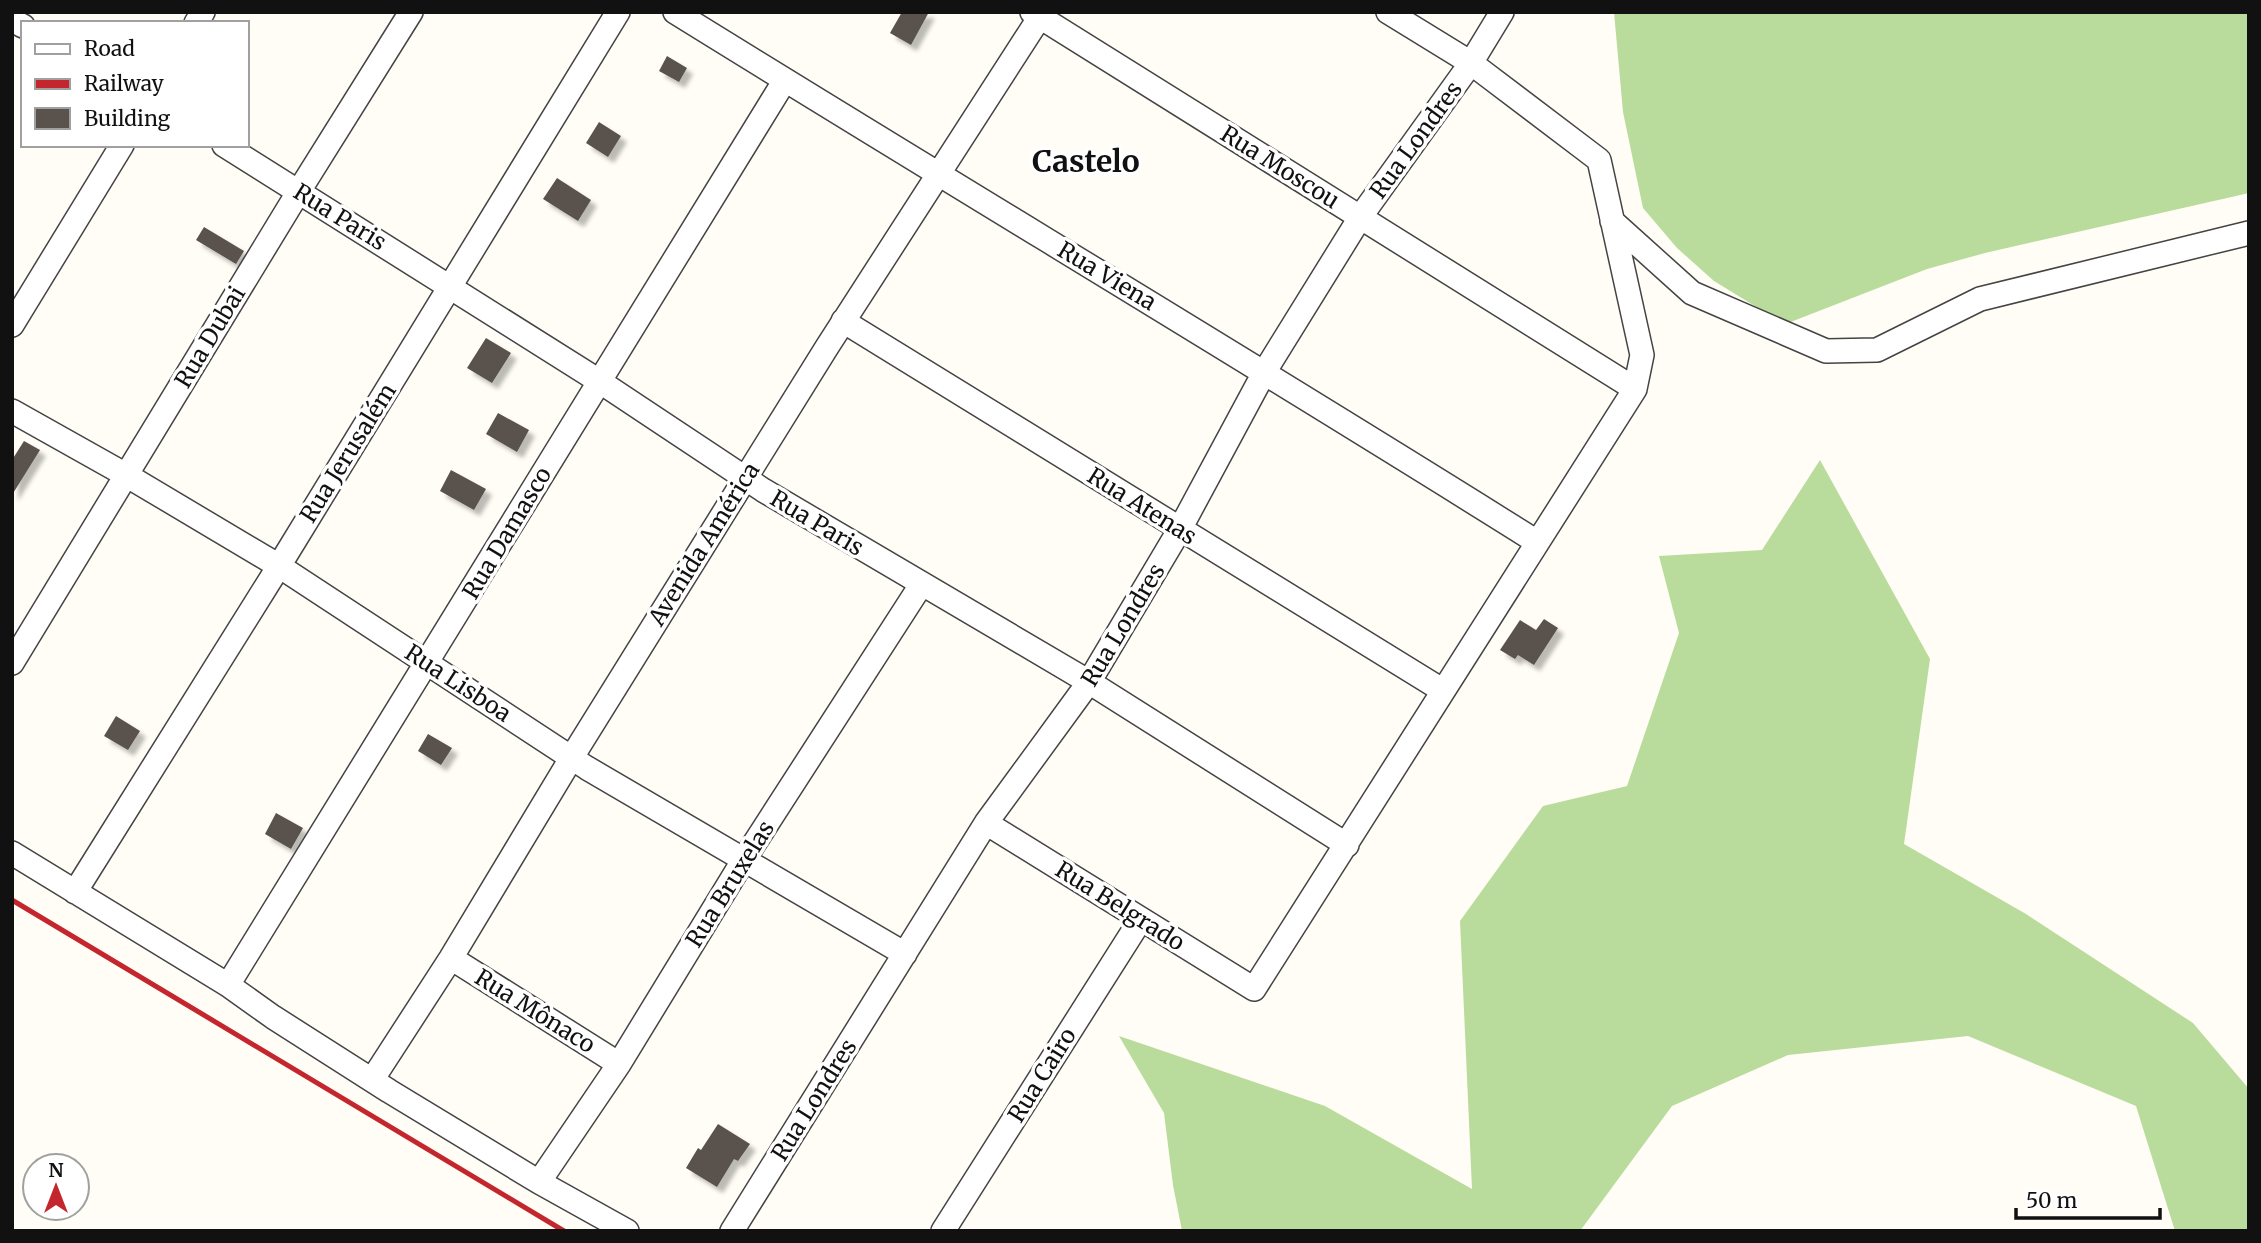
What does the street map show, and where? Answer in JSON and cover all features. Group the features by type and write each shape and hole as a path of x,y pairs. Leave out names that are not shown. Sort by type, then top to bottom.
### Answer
{"street":[{"name":"Rua Dubai","path":"12,663 411,12"},
{"name":"Rua Jerusalém","path":"75,892 279,566 618,12"},
{"name":"Rua Viena","path":"676,12 937,174 1265,371 1537,542"},
{"path":"1347,845 1442,690 1635,389 1642,355 1599,160 1471,63 1388,12"},
{"name":"Rua Londres","path":"732,1231 986,823 1089,682 1180,529 1265,371 1361,216 1471,63 1502,12"},
{"name":"Avenida América","path":"372,1080 451,958 744,478 1039,14"},
{"name":"Rua Moscou","path":"1039,14 1635,389"},
{"name":"Rua Damasco","path":"229,985 785,80"},
{"path":"12,325 120,147"},
{"name":"Rua Paris","path":"227,147 599,382 744,478 1089,682 1347,845"},
{"path":"1612,221 1692,293 1826,351 1877,350 1980,299 2249,233"},
{"name":"Rua Atenas","path":"844,321 1442,690"},
{"name":"Rua Lisboa","path":"12,411 279,566 572,757 743,861 905,954"},
{"name":"Rua Bruxelas","path":"539,1182 619,1064 743,861 921,585"},
{"name":"Rua Belgrado","path":"986,823 1254,989 1347,845"},
{"path":"12,853 229,985 272,1017 372,1080 539,1182 627,1231"},
{"name":"Rua Cairo","path":"943,1231 1141,919"},
{"name":"Rua Mônaco","path":"451,958 619,1064"}],"green space":[{"path":"1614,12 2249,12 2249,193 1985,253 1927,269 1788,323 1714,281 1677,248 1643,208 1623,112"},
{"path":"1820,460 1930,659 1904,844 2026,914 2193,1023 2249,1089 2249,1231 2175,1231 2136,1106 1968,1036 1788,1055 1672,1106 1580,1231 1182,1231 1164,1113 1119,1036 1325,1106 1472,1189 1460,921 1543,806 1627,786 1679,633 1659,556 1762,550"}],"building":[{"path":"902,12 929,12 911,45 890,33"},
{"path":"667,56 687,68 679,82 659,71"},
{"path":"599,122 621,136 608,157 586,143"},
{"path":"557,178 591,200 578,221 543,199"},
{"path":"204,227 244,251 236,264 196,240"},
{"path":"486,338 511,353 492,383 467,368"},
{"path":"498,413 529,430 517,452 486,434"},
{"path":"24,441 40,450 12,495 12,460"},
{"path":"451,470 486,489 474,510 440,491"},
{"path":"1544,619 1558,628 1534,665 1518,655 1515,659 1500,650 1520,620 1536,630"},
{"path":"116,716 140,731 128,750 104,736"},
{"path":"428,734 452,748 441,765 418,751"},
{"path":"276,813 303,828 291,849 265,834"},
{"path":"718,1124 750,1144 738,1161 734,1159 717,1187 686,1168"}],"railway":[{"path":"12,900 564,1231"}],"district":[{"name":"Castelo","path":"1086,162"}]}
